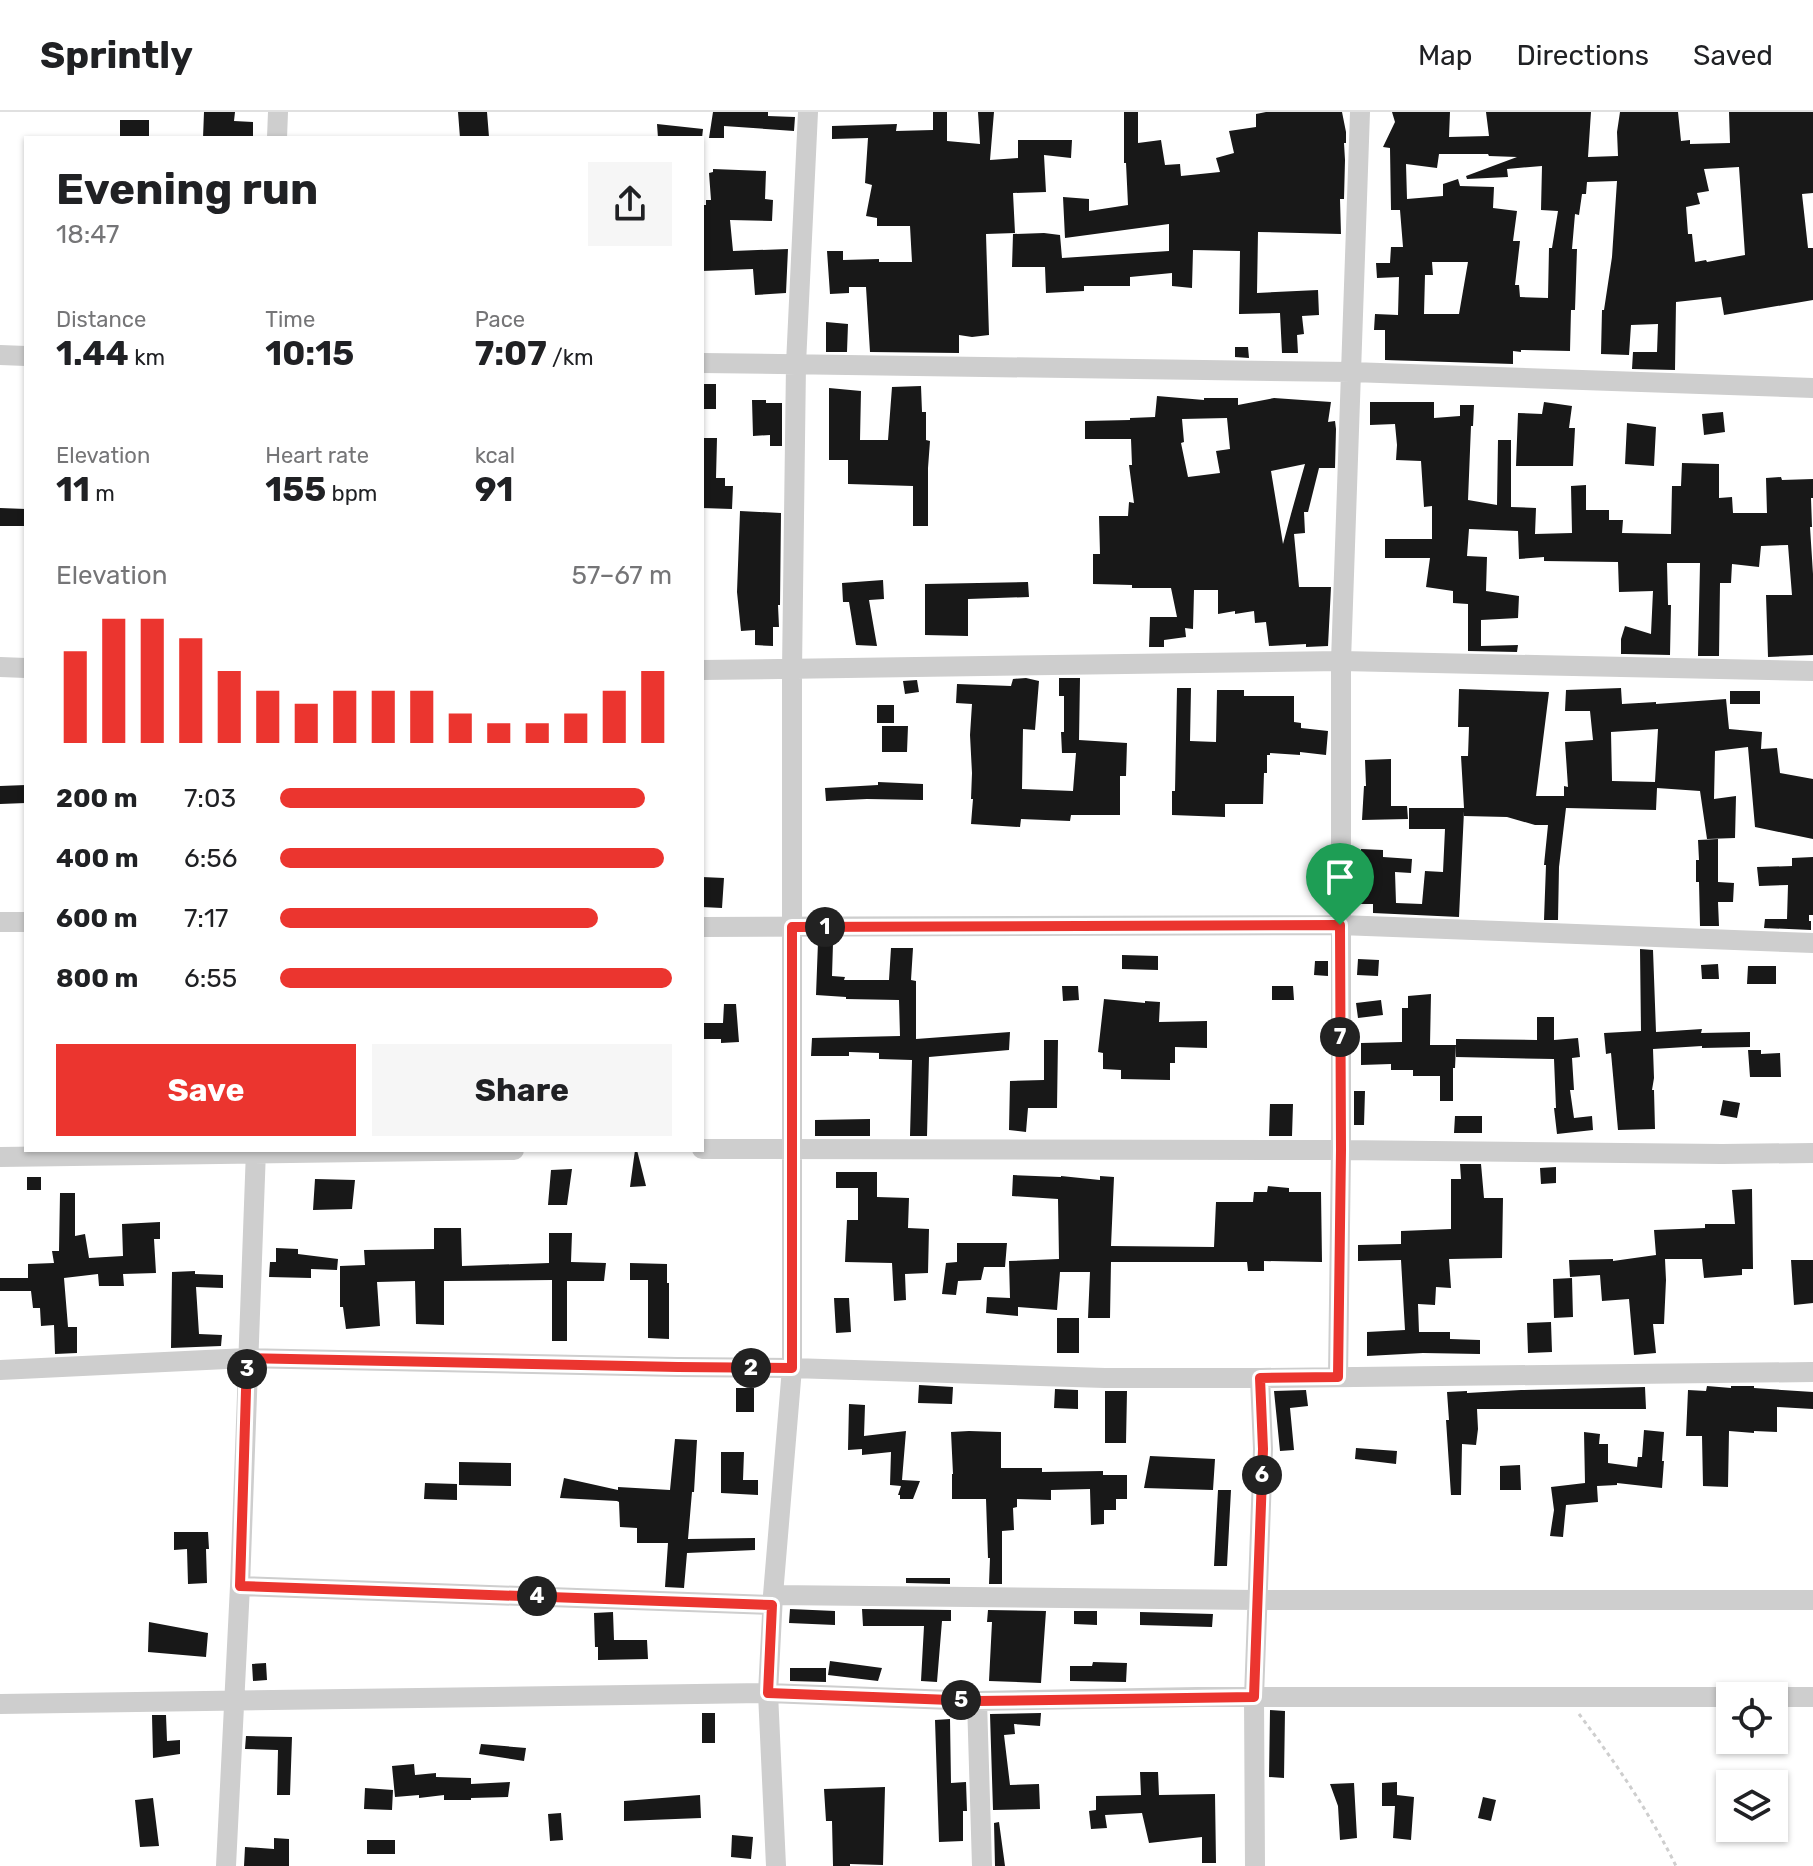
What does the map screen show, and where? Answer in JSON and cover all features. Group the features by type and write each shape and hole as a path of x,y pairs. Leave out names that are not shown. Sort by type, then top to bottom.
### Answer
{"street":[{"path":"277,136 278,112"},
{"path":"776,1866 768,1693 772,1600 792,1368 792,670 796,364 808,112"},
{"path":"1338,1377 1341,661 1360,112"},
{"path":"0,355 24,356"},
{"path":"704,363 1351,372 1813,388"},
{"path":"704,670 1341,661 1813,671"},
{"path":"0,667 24,668"},
{"path":"0,922 24,922"},
{"path":"704,927 1340,925 1813,943"},
{"path":"704,1149 1813,1153"},
{"path":"0,1157 256,1152 226,1866"},
{"path":"0,1370 247,1358 792,1368 1105,1378 1813,1372"},
{"path":"1255,1866 1254,1697 1263,1449 1260,1378"},
{"path":"240,1586 772,1600 1813,1600"},
{"path":"0,1704 768,1693 977,1701 1254,1697 1716,1697"},
{"path":"1788,1697 1813,1697"},
{"path":"977,1701 982,1866"}],"path":[{"path":"1566,1697 1638,1800 1676,1866"}],"building":[{"path":"204,112 235,112 234,121 253,122 253,136 203,136"},
{"path":"458,112 487,112 489,136 460,136"},
{"path":"713,112 768,112 768,116 795,117 794,131 724,126 724,138 709,138"},
{"path":"933,112 947,112 947,141 980,144 978,112 994,112 990,160 1018,158 1018,140 1072,140 1071,158 1044,155 1046,192 1013,193 1015,233 986,234 989,335 959,335 959,353 870,352 866,287 849,287 849,293 830,294 827,251 843,251 843,260 912,262 910,226 877,226 877,218 866,216 872,185 865,183 868,138 832,139 832,126 897,124 896,131 933,130"},
{"path":"1124,112 1138,112 1138,143 1161,140 1165,165 1180,164 1181,176 1220,172 1216,158 1234,153 1229,131 1256,127 1256,114 1342,112 1346,143 1344,199 1340,199 1341,234 1258,232 1257,293 1318,290 1319,315 1302,316 1304,334 1297,335 1298,353 1282,353 1280,313 1239,314 1240,251 1193,250 1192,288 1172,286 1172,273 1130,277 1130,286 1084,286 1084,291 1046,293 1045,267 1012,267 1013,234 1060,235 1062,258 1169,251 1169,224 1065,238 1063,197 1089,199 1089,211 1128,205"},
{"path":"1392,112 1450,112 1449,137 1489,136 1486,112 1591,112 1588,157 1618,156 1620,112 1678,112 1681,141 1690,140 1690,144 1730,143 1729,112 1813,112 1813,193 1802,194 1808,248 1813,248 1813,300 1724,315 1721,297 1676,302 1675,370 1632,369 1633,352 1657,352 1658,324 1631,325 1629,355 1601,354 1602,310 1612,257 1617,181 1587,182 1579,215 1575,214 1572,249 1577,249 1575,310 1571,310 1570,351 1513,351 1513,364 1385,360 1385,330 1374,330 1375,314 1398,315 1399,277 1377,278 1376,263 1390,263 1391,247 1403,247 1400,210 1391,210 1390,148 1383,147 1395,122","holes":["1439,154 1517,157 1466,176 1467,179 1508,177 1507,169 1542,166 1541,210 1558,211 1552,248 1549,248 1548,298 1520,297 1519,285 1515,285 1520,241 1513,241 1517,211 1493,208 1494,187 1460,186 1458,179 1443,184 1443,196 1407,199 1406,164 1437,168","1739,167 1745,255 1695,262 1686,207 1700,204 1697,193 1709,191 1704,169","1432,262 1468,262 1459,314 1424,314 1425,275 1433,275"]},
{"path":"120,120 149,120 149,136 120,136"},
{"path":"657,124 703,129 702,136 658,136"},
{"path":"713,169 766,171 765,199 773,200 772,221 730,220 733,251 788,249 786,293 755,295 753,269 704,271 704,205 706,200 711,200 709,173"},
{"path":"826,322 848,324 847,352 826,352"},
{"path":"1235,347 1248,347 1249,358 1235,357"},
{"path":"704,384 716,384 716,409 704,409"},
{"path":"921,386 922,412 926,412 926,440 930,441 928,526 913,526 913,486 848,484 848,460 829,460 829,388 861,391 860,440 888,440 892,387"},
{"path":"1157,396 1204,400 1238,398 1238,405 1274,398 1331,402 1328,422 1335,421 1335,468 1319,468 1308,512 1304,512 1305,533 1294,534 1299,587 1331,587 1328,646 1269,646 1266,622 1255,623 1254,611 1218,614 1218,590 1194,590 1193,629 1185,628 1186,637 1164,640 1164,647 1149,647 1150,617 1177,617 1171,588 1093,584 1093,554 1100,554 1099,516 1128,516 1129,502 1134,503 1129,465 1132,465 1131,439 1085,439 1085,421 1155,417","holes":["1227,418 1230,449 1216,451 1220,473 1188,477 1181,443 1184,442 1182,419","1305,464 1291,514 1283,544 1271,471"]},
{"path":"752,400 782,403 782,446 770,446 770,435 753,436"},
{"path":"1370,402 1434,402 1434,418 1460,416 1460,405 1474,405 1468,500 1497,505 1498,440 1511,440 1511,507 1536,508 1535,534 1572,533 1571,486 1586,485 1586,510 1609,510 1609,520 1623,520 1622,533 1671,534 1672,486 1681,486 1682,463 1719,464 1719,498 1732,497 1733,513 1767,513 1766,478 1813,479 1810,527 1813,655 1768,657 1766,595 1792,595 1788,545 1761,546 1759,567 1732,564 1731,583 1720,583 1719,656 1698,656 1700,563 1667,563 1668,605 1671,605 1670,655 1621,654 1625,626 1651,634 1653,591 1619,592 1618,562 1544,561 1544,557 1519,559 1518,531 1469,529 1467,556 1487,557 1486,591 1519,596 1518,618 1481,620 1481,646 1518,645 1517,652 1468,651 1468,604 1453,603 1453,591 1426,587 1430,558 1385,558 1385,539 1432,539 1432,506 1424,507 1421,461 1396,460 1395,424 1370,425"},
{"path":"1544,402 1572,406 1569,428 1575,428 1573,466 1516,466 1518,413 1542,414"},
{"path":"1723,412 1725,432 1704,435 1702,414"},
{"path":"1627,423 1656,427 1654,466 1625,464"},
{"path":"704,438 717,438 716,478 725,478 725,486 733,486 732,509 704,508"},
{"path":"0,508 24,509 24,526 0,526"},
{"path":"740,511 781,513 779,627 773,627 773,646 755,645 755,630 741,631 737,592"},
{"path":"883,580 884,599 869,600 877,646 856,645 849,602 843,602 842,583"},
{"path":"1028,582 1029,597 968,599 968,636 925,635 925,584"},
{"path":"1059,678 1080,678 1079,740 1127,743 1126,776 1120,776 1120,815 1071,815 1070,821 1021,819 1020,827 971,824 972,704 956,703 957,684 1011,686 1013,679 1039,681 1035,730 1023,729 1022,789 1073,791 1076,753 1062,753 1064,696 1059,696"},
{"path":"917,680 919,692 905,694 903,681"},
{"path":"1177,688 1191,688 1190,741 1216,742 1217,690 1244,690 1244,696 1294,696 1294,722 1301,723 1301,728 1328,731 1326,755 1300,752 1300,755 1267,755 1263,804 1225,804 1225,817 1172,815"},
{"path":"1621,688 1622,704 1726,699 1729,729 1762,732 1761,749 1777,748 1780,773 1813,779 1813,839 1755,827 1748,747 1715,751 1714,799 1736,796 1735,838 1707,839 1700,791 1657,788 1656,810 1566,808 1559,867 1558,920 1544,920 1548,825 1535,825 1507,817 1464,816 1464,811 1459,917 1373,913 1373,904 1358,904 1361,849 1383,850 1383,857 1412,859 1411,873 1395,872 1396,903 1422,904 1425,871 1443,872 1445,829 1409,829 1409,808 1464,808 1461,756 1468,756 1469,727 1458,727 1459,689 1549,692 1536,796 1564,796 1564,786 1568,787 1565,742 1593,740 1590,711 1565,711 1566,690","holes":["1658,729 1655,782 1612,781 1611,732"]},
{"path":"1730,691 1760,691 1760,704 1730,704"},
{"path":"877,705 894,705 894,723 877,723"},
{"path":"882,726 908,726 907,752 882,752"},
{"path":"1391,759 1391,806 1407,806 1408,819 1362,820 1365,760"},
{"path":"878,782 923,784 923,800 826,801 825,788 878,785"},
{"path":"24,785 24,803 0,804 0,786"},
{"path":"1718,839 1718,882 1734,883 1733,902 1718,902 1719,926 1700,926 1699,882 1696,882 1698,840"},
{"path":"1813,857 1813,915 1809,915 1811,930 1764,928 1765,919 1787,919 1788,885 1759,886 1757,867 1792,866 1792,858"},
{"path":"704,877 724,878 722,908 704,907"},
{"path":"818,942 833,943 832,976 845,977 844,980 889,980 891,948 913,948 911,980 916,981 916,1039 1010,1032 1009,1050 929,1057 927,1136 910,1136 912,1060 879,1059 879,1053 811,1056 812,1038 900,1036 899,1000 816,995"},
{"path":"1640,949 1653,950 1656,1032 1702,1029 1701,1033 1750,1032 1750,1047 1653,1049 1655,1129 1618,1130 1611,1053 1606,1054 1604,1033 1641,1031"},
{"path":"1122,955 1158,956 1158,970 1122,969"},
{"path":"1358,959 1379,960 1378,976 1357,975"},
{"path":"1315,961 1328,961 1328,976 1314,975"},
{"path":"1718,964 1719,979 1702,979 1701,965"},
{"path":"1748,966 1776,966 1776,984 1747,984"},
{"path":"1062,986 1078,986 1079,1000 1063,1001"},
{"path":"1272,986 1293,986 1294,1000 1272,1000"},
{"path":"1431,994 1430,1045 1456,1045 1453,1101 1440,1101 1440,1076 1413,1076 1413,1070 1391,1070 1391,1064 1361,1065 1361,1043 1402,1042 1402,1008 1408,1008 1408,996"},
{"path":"1104,999 1160,1002 1159,1022 1207,1021 1207,1048 1175,1047 1175,1063 1170,1063 1170,1080 1121,1079 1121,1070 1103,1069 1103,1053 1098,1052"},
{"path":"1381,1000 1383,1015 1358,1018 1356,1003"},
{"path":"724,1004 736,1004 739,1042 721,1043 721,1039 704,1039 704,1023 723,1023"},
{"path":"1537,1017 1554,1017 1554,1040 1578,1038 1580,1057 1572,1058 1574,1090 1570,1090 1574,1118 1592,1116 1593,1130 1557,1134 1554,1059 1456,1057 1456,1039 1537,1040"},
{"path":"1044,1040 1058,1040 1057,1108 1028,1108 1026,1132 1009,1130 1010,1081 1044,1080"},
{"path":"1748,1050 1761,1050 1761,1054 1780,1053 1781,1077 1750,1077"},
{"path":"1354,1091 1365,1091 1364,1125 1354,1125"},
{"path":"1723,1100 1740,1103 1737,1118 1720,1115"},
{"path":"1270,1104 1293,1104 1292,1136 1269,1136"},
{"path":"1455,1116 1482,1116 1482,1133 1454,1133"},
{"path":"870,1119 870,1136 815,1136 815,1120"},
{"path":"635,1152 638,1152 646,1186 630,1187"},
{"path":"1460,1164 1481,1164 1484,1198 1503,1198 1502,1258 1449,1259 1451,1288 1436,1287 1435,1305 1418,1304 1419,1332 1450,1332 1450,1339 1480,1340 1480,1354 1367,1356 1367,1332 1405,1330 1401,1260 1358,1261 1358,1245 1401,1244 1401,1231 1451,1229 1451,1179 1461,1179"},
{"path":"1556,1167 1556,1183 1541,1184 1540,1168"},
{"path":"572,1169 567,1205 548,1205 551,1170"},
{"path":"836,1172 877,1172 877,1197 909,1198 908,1228 929,1229 928,1273 905,1274 906,1300 894,1301 892,1263 845,1262 847,1220 858,1220 858,1188 836,1188"},
{"path":"1013,1175 1100,1180 1100,1176 1114,1177 1111,1246 1214,1247 1216,1202 1253,1202 1254,1192 1267,1192 1268,1186 1289,1188 1289,1192 1321,1192 1322,1262 1264,1261 1264,1271 1248,1271 1247,1262 1111,1262 1110,1318 1088,1318 1090,1272 1060,1272 1057,1310 1018,1307 1018,1316 986,1313 987,1297 1010,1298 1009,1261 1059,1259 1058,1199 1012,1196"},
{"path":"27,1177 41,1177 41,1190 27,1190"},
{"path":"315,1179 355,1180 352,1209 313,1210"},
{"path":"1752,1189 1753,1269 1742,1269 1742,1275 1704,1278 1702,1259 1665,1259 1664,1324 1653,1324 1656,1353 1634,1355 1629,1299 1602,1301 1600,1275 1570,1277 1569,1260 1613,1261 1656,1255 1654,1230 1735,1224 1732,1190"},
{"path":"60,1193 75,1193 75,1236 85,1234 89,1258 123,1256 122,1224 160,1222 160,1239 154,1239 156,1273 123,1274 124,1286 99,1286 98,1274 64,1278 68,1327 77,1327 77,1353 55,1354 54,1325 41,1326 40,1308 33,1308 31,1291 0,1291 0,1278 28,1278 28,1264 54,1263 52,1251 59,1251"},
{"path":"434,1228 461,1228 462,1266 549,1263 549,1233 572,1233 571,1262 606,1263 604,1281 567,1281 567,1341 552,1341 552,1280 444,1281 444,1325 416,1324 415,1281 377,1282 380,1326 346,1329 343,1307 340,1307 340,1266 365,1265 364,1250 434,1249"},
{"path":"957,1243 1007,1243 1005,1267 984,1267 981,1280 958,1281 956,1295 942,1294 946,1263 957,1262"},
{"path":"276,1248 298,1249 298,1254 338,1259 337,1270 311,1269 311,1278 269,1277 270,1262 276,1262"},
{"path":"1791,1260 1813,1260 1813,1303 1794,1305"},
{"path":"630,1263 667,1264 669,1339 648,1338 648,1280 630,1280"},
{"path":"195,1271 195,1274 223,1275 223,1288 196,1287 199,1334 222,1335 221,1346 171,1348 172,1272"},
{"path":"1572,1278 1573,1317 1554,1318 1553,1279"},
{"path":"834,1298 849,1298 851,1332 836,1333"},
{"path":"1057,1318 1079,1318 1079,1353 1057,1353"},
{"path":"1551,1322 1552,1352 1528,1353 1527,1323"},
{"path":"919,1385 953,1387 952,1404 918,1403"},
{"path":"1707,1386 1754,1386 1813,1392 1813,1409 1777,1407 1777,1432 1729,1431 1728,1487 1703,1486 1702,1436 1686,1436 1688,1390 1706,1391"},
{"path":"1645,1387 1646,1409 1477,1409 1476,1445 1462,1444 1461,1495 1451,1495 1447,1392"},
{"path":"736,1388 754,1388 754,1412 736,1412"},
{"path":"1055,1389 1078,1390 1078,1409 1054,1408"},
{"path":"1306,1390 1308,1406 1290,1408 1294,1450 1280,1451 1274,1391"},
{"path":"1105,1391 1127,1391 1126,1443 1105,1443"},
{"path":"849,1404 865,1405 864,1436 906,1431 902,1480 920,1481 913,1499 900,1499 901,1486 890,1485 891,1452 862,1455 862,1449 848,1450"},
{"path":"1644,1430 1664,1432 1662,1488 1617,1483 1597,1486 1598,1502 1566,1505 1563,1537 1550,1536 1554,1510 1551,1487 1585,1483 1584,1432 1600,1434 1599,1444 1608,1444 1608,1463 1637,1467 1638,1457 1642,1457"},
{"path":"951,1432 1001,1432 1001,1468 1042,1468 1042,1472 1103,1471 1103,1475 1127,1475 1127,1499 1116,1499 1116,1510 1104,1510 1104,1524 1091,1525 1090,1489 1051,1490 1051,1500 1017,1499 1017,1507 1013,1508 1014,1530 1002,1531 1002,1584 989,1584 986,1499 952,1499"},
{"path":"675,1439 697,1440 688,1539 755,1538 755,1550 687,1553 684,1588 665,1587 668,1543 637,1543 637,1528 620,1527 619,1502 560,1498 564,1478 618,1490 618,1487 670,1490"},
{"path":"1356,1448 1397,1451 1396,1464 1355,1459"},
{"path":"721,1452 744,1452 743,1480 758,1480 758,1495 721,1493"},
{"path":"1150,1456 1215,1459 1213,1490 1144,1488"},
{"path":"459,1462 511,1463 511,1486 459,1485"},
{"path":"1520,1465 1521,1490 1500,1490 1500,1466"},
{"path":"425,1483 457,1484 457,1500 424,1499"},
{"path":"1218,1490 1231,1490 1227,1566 1214,1566"},
{"path":"174,1532 208,1532 207,1583 188,1584 187,1549 174,1550"},
{"path":"906,1578 950,1578 950,1584 906,1583"},
{"path":"790,1609 835,1611 835,1625 789,1623"},
{"path":"862,1609 951,1610 951,1621 942,1621 937,1682 921,1681 924,1626 863,1626"},
{"path":"988,1610 1046,1611 1041,1683 989,1681 992,1622 987,1622"},
{"path":"1074,1611 1097,1611 1097,1625 1074,1624"},
{"path":"613,1612 614,1640 647,1640 648,1659 598,1660 594,1613"},
{"path":"1140,1612 1213,1614 1212,1627 1140,1625"},
{"path":"149,1622 208,1633 206,1657 148,1652"},
{"path":"830,1661 882,1668 878,1681 828,1675"},
{"path":"1093,1662 1127,1663 1126,1682 1070,1681 1070,1666 1092,1666"},
{"path":"266,1663 267,1680 253,1681 252,1664"},
{"path":"790,1668 826,1668 826,1682 790,1681"},
{"path":"1270,1710 1285,1711 1284,1778 1269,1777"},
{"path":"702,1713 715,1713 715,1743 702,1743"},
{"path":"1041,1713 1040,1726 1014,1724 1015,1734 1004,1735 1010,1785 1039,1784 1040,1809 993,1810 990,1714"},
{"path":"152,1715 166,1715 167,1741 180,1740 180,1754 153,1758"},
{"path":"950,1719 951,1783 966,1782 967,1811 963,1811 963,1841 939,1842 935,1720"},
{"path":"246,1736 292,1737 290,1795 277,1795 278,1750 245,1749"},
{"path":"481,1744 526,1748 524,1761 479,1754"},
{"path":"414,1764 415,1775 436,1773 436,1777 471,1778 471,1784 510,1782 508,1797 444,1800 444,1795 395,1797 392,1766"},
{"path":"1140,1772 1158,1772 1159,1795 1215,1794 1216,1863 1202,1863 1202,1837 1149,1843 1142,1813 1105,1815 1107,1828 1091,1829 1089,1811 1096,1810 1096,1796 1141,1795"},
{"path":"1397,1782 1397,1795 1414,1797 1411,1840 1393,1838 1395,1806 1382,1806 1382,1783"},
{"path":"1354,1783 1357,1838 1340,1840 1338,1806 1330,1784"},
{"path":"885,1787 883,1865 833,1866 832,1821 826,1821 824,1789"},
{"path":"365,1788 393,1790 392,1810 364,1809"},
{"path":"700,1795 701,1818 624,1821 624,1801"},
{"path":"1483,1797 1496,1800 1491,1821 1478,1818"},
{"path":"153,1798 159,1846 140,1847 135,1800"},
{"path":"561,1813 563,1840 550,1841 548,1814"},
{"path":"999,1822 1005,1866 995,1866 994,1823"},
{"path":"732,1835 753,1837 751,1859 731,1857"},
{"path":"274,1838 289,1839 289,1866 244,1866 245,1847 274,1849"},
{"path":"367,1840 395,1840 395,1854 367,1854"}],"route":[{"path":"1340,925 1338,1377 1260,1378 1263,1449 1254,1697 977,1701 768,1693 772,1605 240,1586 247,1358 792,1368 792,927 1340,925"}]}
